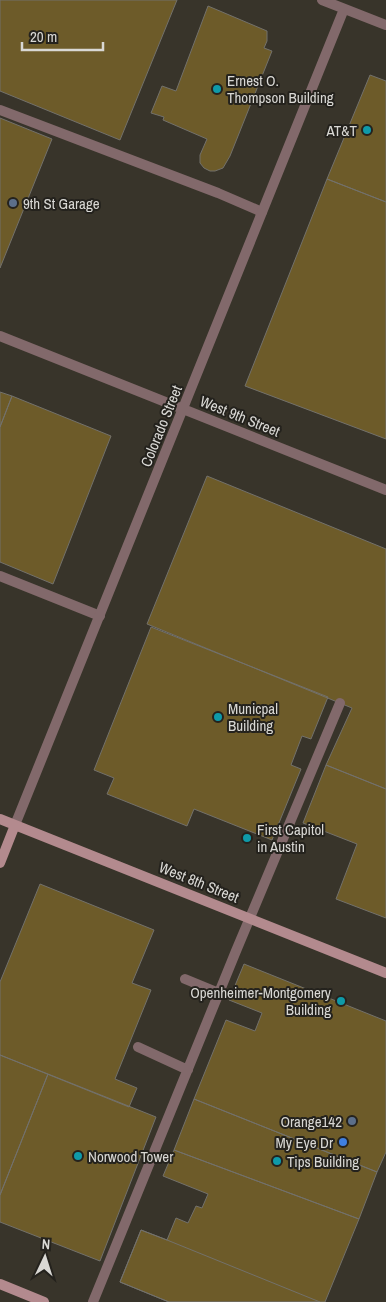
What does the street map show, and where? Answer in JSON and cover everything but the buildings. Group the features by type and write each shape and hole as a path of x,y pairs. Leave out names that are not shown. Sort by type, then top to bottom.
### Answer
{"main road":[{"name":"West 8th Street","path":"0,819 386,973"},
{"name":"Colorado Street","path":"0,863 16,825"},
{"path":"0,1284 44,1302"}],"street":[{"path":"322,0 346,4 386,25"},
{"name":"Colorado Street","path":"16,825 346,4"},
{"path":"0,110 218,193 262,212"},
{"name":"West 9th Street","path":"0,336 386,490"},
{"path":"0,576 100,616"},
{"path":"93,1302 340,703"},
{"path":"185,979 219,993"},
{"path":"138,1047 188,1070"}],"shaded area":[{"path":"0,0 386,0 386,1302 0,1302"}],"place":[{"name":"Ernest O. Thompson Building","path":"217,89"},
{"name":"AT&T","path":"367,130"},
{"name":"9th St Garage","path":"13,203"},
{"name":"Municpal Building","path":"218,717"},
{"name":"First Capitol in Austin","path":"247,838"},
{"name":"Openheimer-Montgomery Building","path":"341,1001"},
{"name":"Orange142","path":"352,1121"},
{"name":"My Eye Dr","path":"343,1142"},
{"name":"Norwood Tower","path":"78,1156"},
{"name":"Tips Building","path":"277,1161"}]}
